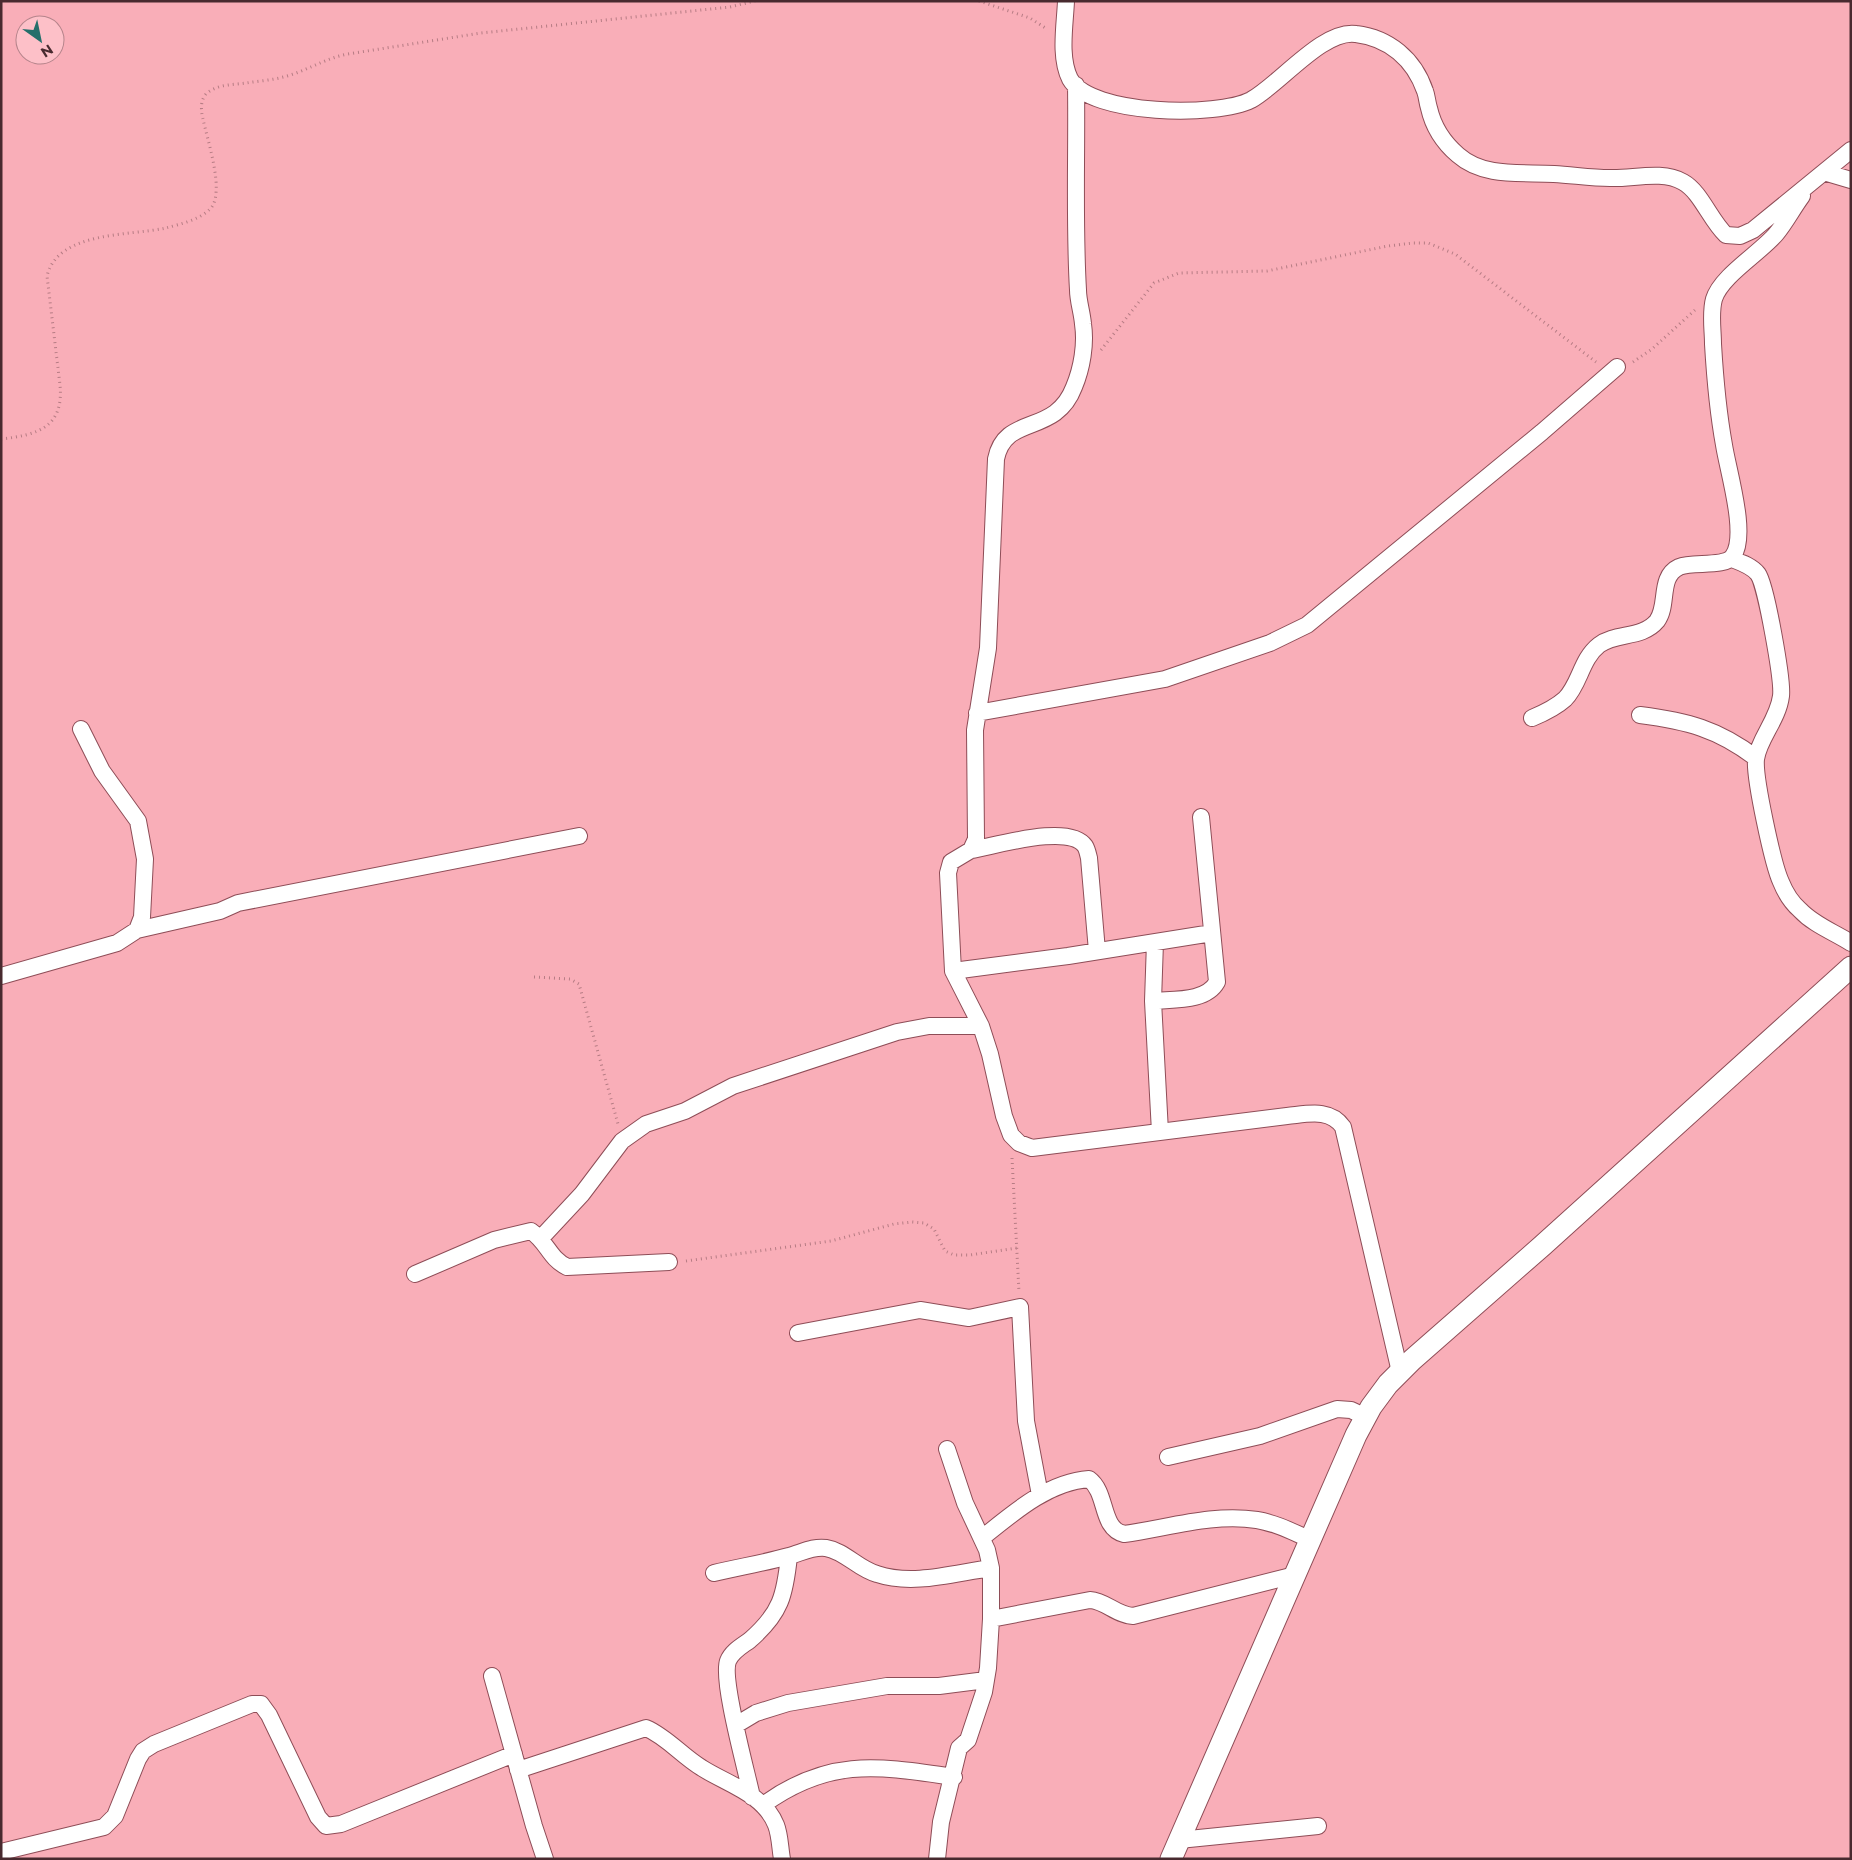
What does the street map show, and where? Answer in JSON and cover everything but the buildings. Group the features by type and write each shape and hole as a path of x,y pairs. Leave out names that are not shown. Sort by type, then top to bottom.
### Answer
{"street":[{"path":"1066,1 1064,44 1066,68 1071,81 1084,92 1100,101 1134,109 1210,110 1228,107 1250,101 1268,89 1316,49 1338,35 1352,33 1370,36 1388,43 1400,52 1420,79 1435,126 1445,142 1459,156 1473,165 1492,172 1611,178 1664,177 1682,181 1693,189 1714,224 1726,236 1740,236 1753,230 1851,150"},
{"path":"971,850 976,840 975,746 977,713 988,648 998,446 1007,436 1019,429 1040,423 1058,414 1074,388 1081,366 1084,327 1078,291 1076,85"},
{"path":"1818,176 1851,180"},
{"path":"1532,718 1554,708 1566,698 1589,654 1600,644 1614,637 1646,630 1656,622 1661,614 1666,581 1671,572 1691,564 1722,563 1732,558 1737,549 1739,536 1716,390 1712,320 1714,299 1718,289 1776,233 1818,176"},
{"path":"977,713 1165,679 1270,643 1306,625 1542,432 1617,366"},
{"path":"1732,558 1756,571 1762,580 1767,596 1781,678 1781,695 1777,714 1756,758 1757,776 1780,881 1799,910 1812,921 1851,943"},
{"path":"1640,715 1688,722 1705,728 1737,744 1756,758"},
{"path":"81,729 102,771 136,816 142,836 146,859 144,902 137,930"},
{"path":"1153,1001 1201,996 1213,990 1217,982 1201,818"},
{"path":"1097,951 1089,858 1085,846 1076,839 1056,834 971,850 951,862 948,873 952,971 982,1026 1004,1116 1011,1135 1019,1143 1032,1148 1287,1116 1325,1114 1336,1118 1343,1127 1400,1372"},
{"path":"1,976 99,949 129,937 137,930 220,911 238,903 579,836"},
{"path":"952,971 1212,933"},
{"path":"1155,942 1153,1001 1160,1132"},
{"path":"1175,1849 1366,1418 1388,1384 1851,967"},
{"path":"541,1238 582,1194 622,1141 646,1124 685,1111 733,1086 896,1032 929,1026 982,1026"},
{"path":"415,1274 494,1240 518,1232 531,1231 541,1238 556,1262 567,1267 669,1262"},
{"path":"798,1333 920,1310 968,1318 1020,1307 1026,1422 1040,1496"},
{"path":"1168,1457 1260,1436 1338,1409 1351,1410 1366,1418"},
{"path":"937,1859 941,1822 954,1776 959,1748 968,1740 986,1680 991,1619 991,1568 982,1538 965,1503 947,1449"},
{"path":"982,1538 1015,1512 1040,1496 1079,1480 1089,1479 1101,1493 1110,1524 1116,1532 1124,1534 1218,1518 1239,1518 1275,1524 1311,1540"},
{"path":"714,1573 788,1556 809,1549 825,1548 837,1551 875,1574 908,1579 991,1568"},
{"path":"758,1801 731,1704 728,1662 734,1652 767,1624 778,1610 785,1592 788,1556"},
{"path":"991,1619 1090,1600 1099,1600 1116,1612 1133,1616 1295,1576"},
{"path":"492,1676 545,1859"},
{"path":"736,1725 756,1713 797,1702 886,1686 939,1686 986,1680"},
{"path":"1,1852 104,1827 115,1816 143,1751 154,1744 252,1704 260,1704 269,1716 318,1817 326,1826 341,1824 516,1762 646,1728 656,1733 701,1768 736,1785 758,1801 776,1825 782,1859"},
{"path":"758,1801 810,1779 862,1767 954,1776"},
{"path":"1175,1849 1318,1826"}],"path":[{"path":"1,438 18,437 39,430 53,421 60,412 62,402 47,276 50,264 59,253 72,245 93,239 180,224 200,216 211,208 216,195 215,176 201,107 205,95 218,87 286,76 334,57 348,54 481,33 730,6 755,1"},
{"path":"979,1 1030,18 1046,28 1064,44"},
{"path":"1097,356 1154,283 1165,277 1179,273 1266,271 1388,246 1428,243 1455,254 1596,362 1617,366 1634,362 1652,349 1718,289"},
{"path":"534,977 570,979 579,984 622,1141"},
{"path":"1011,1135 1020,1307"},
{"path":"669,1262 831,1241 894,1224 912,1222 924,1222 934,1228 945,1251 954,1255 970,1255 1017,1248"}]}
